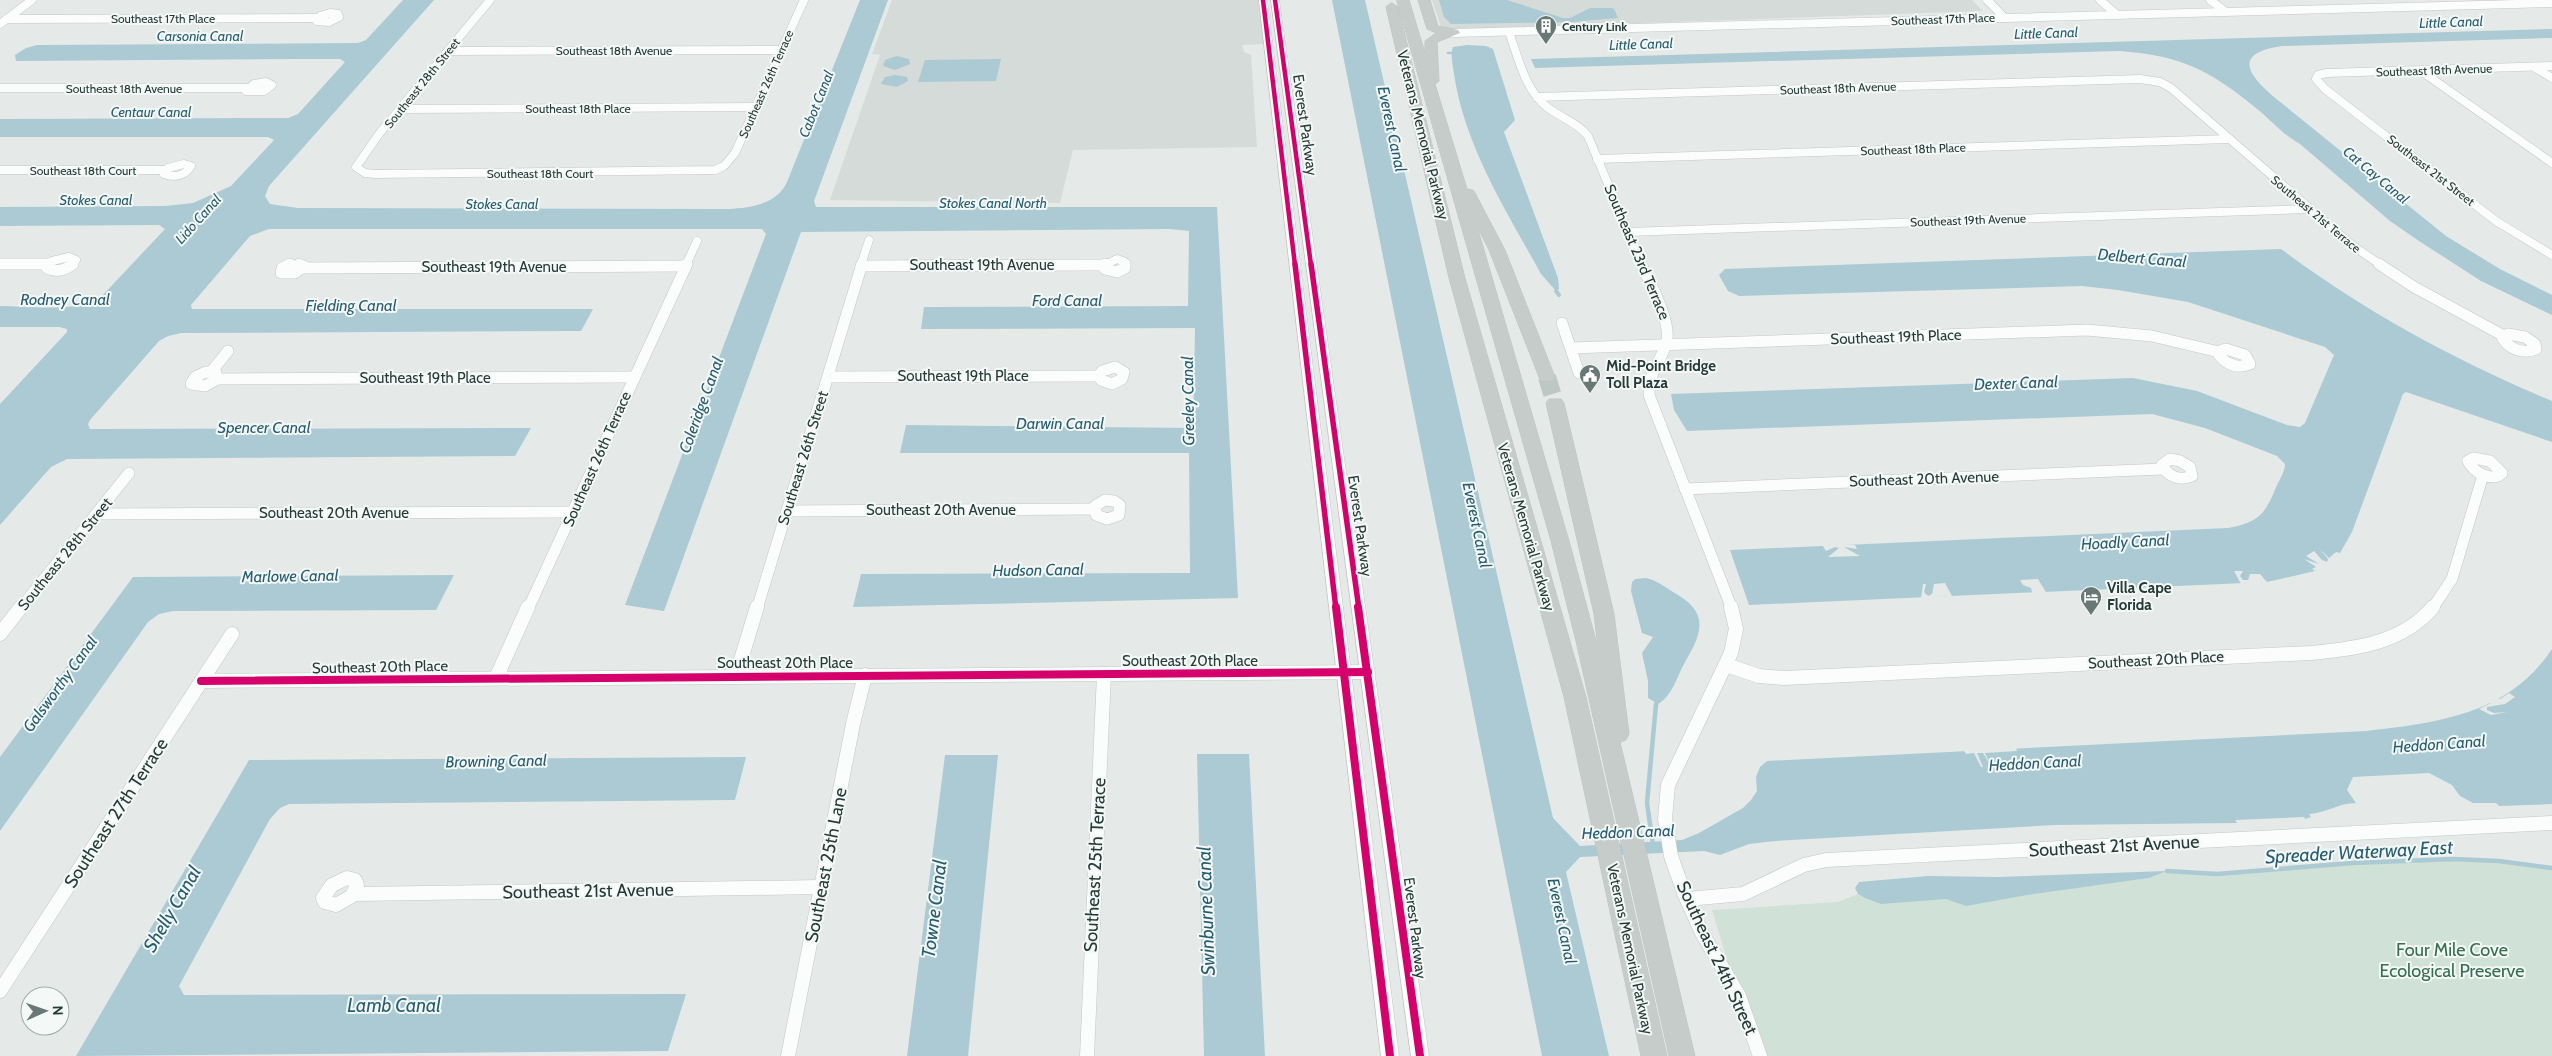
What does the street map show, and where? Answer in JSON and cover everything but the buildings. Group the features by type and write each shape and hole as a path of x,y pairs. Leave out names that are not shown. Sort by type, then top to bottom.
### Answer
{"highway":[{"name":"Veterans Memorial Parkway","path":"1403,0 1447,144 1560,540 1586,641 1682,1056"},
{"path":"1416,0 1432,82 1434,102"},
{"path":"1424,0 1433,29 1454,33"},
{"name":"Veterans Memorial Parkway","path":"1385,4 1410,81 1462,297 1570,679 1654,1056"},
{"path":"1432,82 1434,73 1431,41 1439,36 1454,33"},
{"name":"Veterans Memorial Parkway","path":"1447,144 1463,183 1497,250 1547,377"},
{"name":"Veterans Memorial Parkway","path":"1555,402 1574,477 1604,614 1630,830"}],"street":[{"path":"0,24 32,0"},
{"name":"Southeast 28th Street","path":"356,167 359,160 490,0"},
{"name":"Southeast 26th Terrace","path":"724,166 735,153 754,107 804,0"},
{"name":"Everest Parkway","path":"1263,0 1276,48"},
{"name":"Everest Parkway","path":"1275,0 1276,48 1283,109 1282,156 1390,1056"},
{"path":"1987,0 2005,18"},
{"path":"2100,0 2117,15"},
{"path":"2210,0 2226,12"},
{"path":"2320,0 2333,9"},
{"path":"2431,0 2440,6"},
{"name":"Southeast 17th Place","path":"1454,33 2546,2"},
{"name":"Southeast 17th Place","path":"7,19 318,18"},
{"name":"Southeast 23rd Terrace","path":"1509,32 1537,97 1546,107 1583,130 1668,327 1669,336 1666,345"},
{"name":"Southeast 18th Avenue","path":"448,51 781,50"},
{"name":"Southeast 18th Avenue","path":"2316,77 2327,73 2552,66"},
{"path":"2534,67 2552,78"},
{"path":"2421,71 2552,163"},
{"name":"Southeast 21st Street","path":"2316,77 2317,82 2325,89 2496,221 2552,254"},
{"name":"Southeast 18th Avenue","path":"1537,97 2140,79"},
{"name":"Southeast 21st Terrace","path":"2140,79 2154,80 2167,86 2308,209 2391,273 2504,336"},
{"name":"Southeast 18th Avenue","path":"0,88 248,88"},
{"name":"Southeast 18th Place","path":"401,109 754,107"},
{"name":"Everest Parkway","path":"1283,109 1296,156 1420,1056"},
{"name":"Southeast 18th Place","path":"1597,159 2229,139"},
{"path":"1282,156 1296,156"},
{"name":"Southeast 18th Court","path":"356,167 365,173 405,174 701,172 716,170 724,166"},
{"name":"Southeast 18th Court","path":"0,170 165,170"},
{"name":"Southeast 19th Avenue","path":"1628,232 2308,209"},
{"name":"Southeast 26th Street","path":"736,676 869,240"},
{"name":"Southeast 26th Terrace","path":"496,678 697,241"},
{"path":"0,264 49,264"},
{"name":"Southeast 19th Avenue","path":"861,266 1104,265"},
{"name":"Southeast 19th Avenue","path":"303,268 685,266"},
{"path":"1562,323 1579,373"},
{"name":"Southeast 19th Place","path":"1571,348 2087,330 2152,336 2219,352"},
{"path":"1303,334 1320,333"},
{"path":"1666,345 1650,373 1648,390 1734,614 1735,638 1726,665"},
{"name":"Southeast 19th Place","path":"228,351 214,375 634,377"},
{"name":"Southeast 19th Place","path":"828,377 1099,376"},
{"name":"Southeast 20th Avenue","path":"1686,489 2163,469"},
{"name":"Southeast 28th Street","path":"0,634 129,473"},
{"name":"Southeast 20th Place","path":"1726,665 1752,674 1776,678 2311,653 2366,646 2408,630 2422,620 2445,595 2452,579 2483,475"},
{"name":"Southeast 20th Avenue","path":"787,510 1094,509"},
{"name":"Southeast 20th Avenue","path":"96,514 573,512"},
{"name":"Southeast 27th Terrace","path":"0,991 232,634"},
{"name":"Southeast 24th Street","path":"1726,665 1668,786 1664,805 1668,839 1687,899 1698,925 1747,1014 1760,1056"},
{"name":"Southeast 20th Place","path":"202,681 1368,672"},
{"name":"Southeast 25th Terrace","path":"1087,1056 1104,674"},
{"name":"Southeast 25th Lane","path":"788,1056 853,724 865,675"},
{"name":"Southeast 21st Avenue","path":"1687,899 1743,894 1764,886 1797,868 1826,860 2551,824"},
{"name":"Southeast 21st Avenue","path":"355,894 821,887"}],"shaded area":[{"path":"892,0 1258,0 1264,44 1242,45 1244,52 1251,55 1257,147 1073,150 1060,203 830,200 880,55 872,54"},
{"path":"1432,0 1972,0 1983,11 1442,30"}],"green space":[{"name":"Four Mile Cove Ecological Preserve","path":"2454,859 2499,861 2552,868 2552,1056 1756,1056 1712,910 1838,902 1858,894 1865,898 2081,887 2149,878 2167,871 2217,874 2352,863"}],"water":[{"name":"Lido Canal","path":"403,0 434,0 269,186 265,196 270,204 298,208 729,209 754,206 777,195 787,182 860,0 888,0 814,201 816,207 1217,207 1238,598 853,607 861,574 1190,573 1189,453 900,453 906,425 1193,428 1195,328 921,329 924,307 1188,306 1189,231 1170,229 801,232 664,611 625,605 766,234 762,229 269,229 250,236 191,305 192,309 593,309 581,331 181,333 168,336 159,341 90,420 88,424 90,429 531,428 515,456 67,459 51,467 0,525 0,404 67,332 67,329 59,327 0,327 0,306 53,308 92,302 101,297 165,229 159,225 0,226 0,207 165,206 193,203 231,186 274,140 268,137 0,137 0,119 288,118 298,114 345,62 340,59 16,61 15,55 26,48 37,45 358,43 366,40"},
{"path":"1332,0 1365,0 1553,818 1580,846 1682,840 1699,833 1743,808 1751,800 1757,791 1756,777 1760,767 1767,761 2366,731 2445,719 2493,701 2515,688 2535,671 2552,649 2552,804 2499,806 2496,803 2473,803 2460,796 2452,785 2429,773 2353,777 2347,790 2356,803 2309,814 2311,817 2305,819 2304,817 2235,820 2237,823 2055,825 1775,841 1749,844 1720,855 1704,851 1580,857 1566,872 1609,1056 1542,1056"},
{"path":"1439,0 1507,0 1563,18 1570,18 1590,8 1612,8 1618,18 1570,22 1451,24 1444,17"},
{"path":"2552,29 2552,38 2282,46 2267,49 2257,54 2251,59 2250,65 2257,80 2274,97 2446,236 2500,269 2552,295 2552,315 2481,281 2390,221 2300,144 2224,84 2193,67 2159,56 2119,51 1535,68 1531,59"},
{"path":"1467,45 1486,46 1493,49 1515,120 1504,132 1558,278 1559,289 1556,291 1541,274 1501,202 1467,127 1459,101 1452,50 1453,47"},
{"path":"897,56 909,59 910,64 895,70 883,66 885,60"},
{"path":"1001,59 996,81 918,82 925,60"},
{"path":"895,75 907,77 908,81 897,87 881,84 885,77"},
{"path":"2281,249 2378,314 2446,352 2552,401 2552,442 2406,392 2403,394 2352,532 2340,553 2315,571 2267,582 1749,605 1730,550 2228,528 2247,523 2265,510 2285,464 2277,456 2205,428 2152,414 1687,431 1674,410 1671,394 2133,378 2197,391 2287,425 2300,427 2305,423 2334,355 2325,347 2188,302 2118,290 2082,286 1739,296 1728,291 1719,275 1725,269"},
{"name":"Galsworthy Canal","path":"454,575 436,610 173,611 159,614 148,622 0,831 0,757 133,577"},
{"path":"1646,578 1653,580 1685,600 1698,616 1700,624 1695,643 1674,686 1663,701 1658,704 1648,698 1648,681 1642,653 1653,637 1642,633 1631,591 1632,582 1635,579"},
{"name":"Swinburne Canal","path":"1197,754 1249,754 1265,1056 1204,1056"},
{"name":"Towne Canal","path":"945,755 998,755 968,1056 907,1056"},
{"path":"746,757 735,800 289,804 280,808 270,819 179,986 184,995 686,994 668,1051 76,1056 249,760"},
{"path":"2167,871 2149,878 2027,895 1966,906 1946,899 1881,904 1858,894 1855,888 1859,882 1928,876 1998,877"}],"pier":[{"path":"1821,543 1855,545 1857,549 1844,547 1860,556 1828,557 1839,548 1835,547 1826,551"},
{"path":"2319,548 2329,558 2336,552 2340,553 2329,563 2331,565 2315,571 2312,569 2316,567 2304,559 2319,564 2306,556 2314,551 2322,560 2327,562 2328,559"},
{"path":"2234,571 2243,571 2240,576 2243,580 2248,580 2250,574 2260,574 2267,582 2242,586"},
{"path":"2038,579 2047,594 2033,595 2031,588 2023,585 2020,580"},
{"path":"1945,583 1952,596 1921,598 1923,584 1926,584 1924,592 1928,596 1932,594 1934,584"},
{"path":"2509,693 2515,697 2505,704 2487,707 2487,710 2494,713 2507,712 2491,715 2479,709 2491,703 2489,701 2497,697 2500,699"},
{"path":"1972,748 2016,748 2017,751 1985,753 1991,766 1983,753 1977,753 1983,767 1981,767 1974,753 1966,754 1964,751 1972,751"}],"waterway":[{"path":"1556,291 1559,295"},
{"name":"Heddon Canal","path":"1653,845 1647,803 1656,704"},
{"name":"Spreader Waterway East","path":"2167,871 2217,874 2352,863 2454,859 2499,861 2552,868"}],"tunnel":[{"path":"1547,377 1555,403"}],"cycle path":[{"path":"1263,0 1390,1056"},
{"path":"1275,0 1420,1056"},
{"path":"201,681 1368,672"}],"place":[{"name":"Century Link","path":"1546,45"},
{"name":"Mid-Point Bridge Toll Plaza","path":"1590,394"},
{"name":"Villa Cape Florida","path":"2091,616"}],"water label":[{"name":"Little Canal","path":"2451,22"},
{"name":"Little Canal","path":"2046,33"},
{"name":"Carsonia Canal","path":"200,36"},
{"name":"Little Canal","path":"1641,44"},
{"name":"Cabot Canal","path":"816,104"},
{"name":"Centaur Canal","path":"151,112"},
{"name":"Everest Canal","path":"1392,129"},
{"name":"Cat Cay Canal","path":"2376,175"},
{"name":"Stokes Canal","path":"96,200"},
{"name":"Stokes Canal North","path":"993,203"},
{"name":"Stokes Canal","path":"502,204"},
{"name":"Delbert Canal","path":"2142,258"},
{"name":"Rodney Canal","path":"65,299"},
{"name":"Ford Canal","path":"1067,300"},
{"name":"Fielding Canal","path":"351,305"},
{"name":"Dexter Canal","path":"2016,383"},
{"name":"Greeley Canal","path":"1188,401"},
{"name":"Coleridge Canal","path":"701,405"},
{"name":"Darwin Canal","path":"1060,423"},
{"name":"Spencer Canal","path":"264,427"},
{"name":"Everest Canal","path":"1477,525"},
{"name":"Hoadly Canal","path":"2125,542"},
{"name":"Hudson Canal","path":"1038,570"},
{"name":"Marlowe Canal","path":"290,576"},
{"name":"Browning Canal","path":"496,761"},
{"name":"Shelly Canal","path":"172,909"},
{"name":"Everest Canal","path":"1562,921"},
{"name":"Lamb Canal","path":"394,1005"}]}
